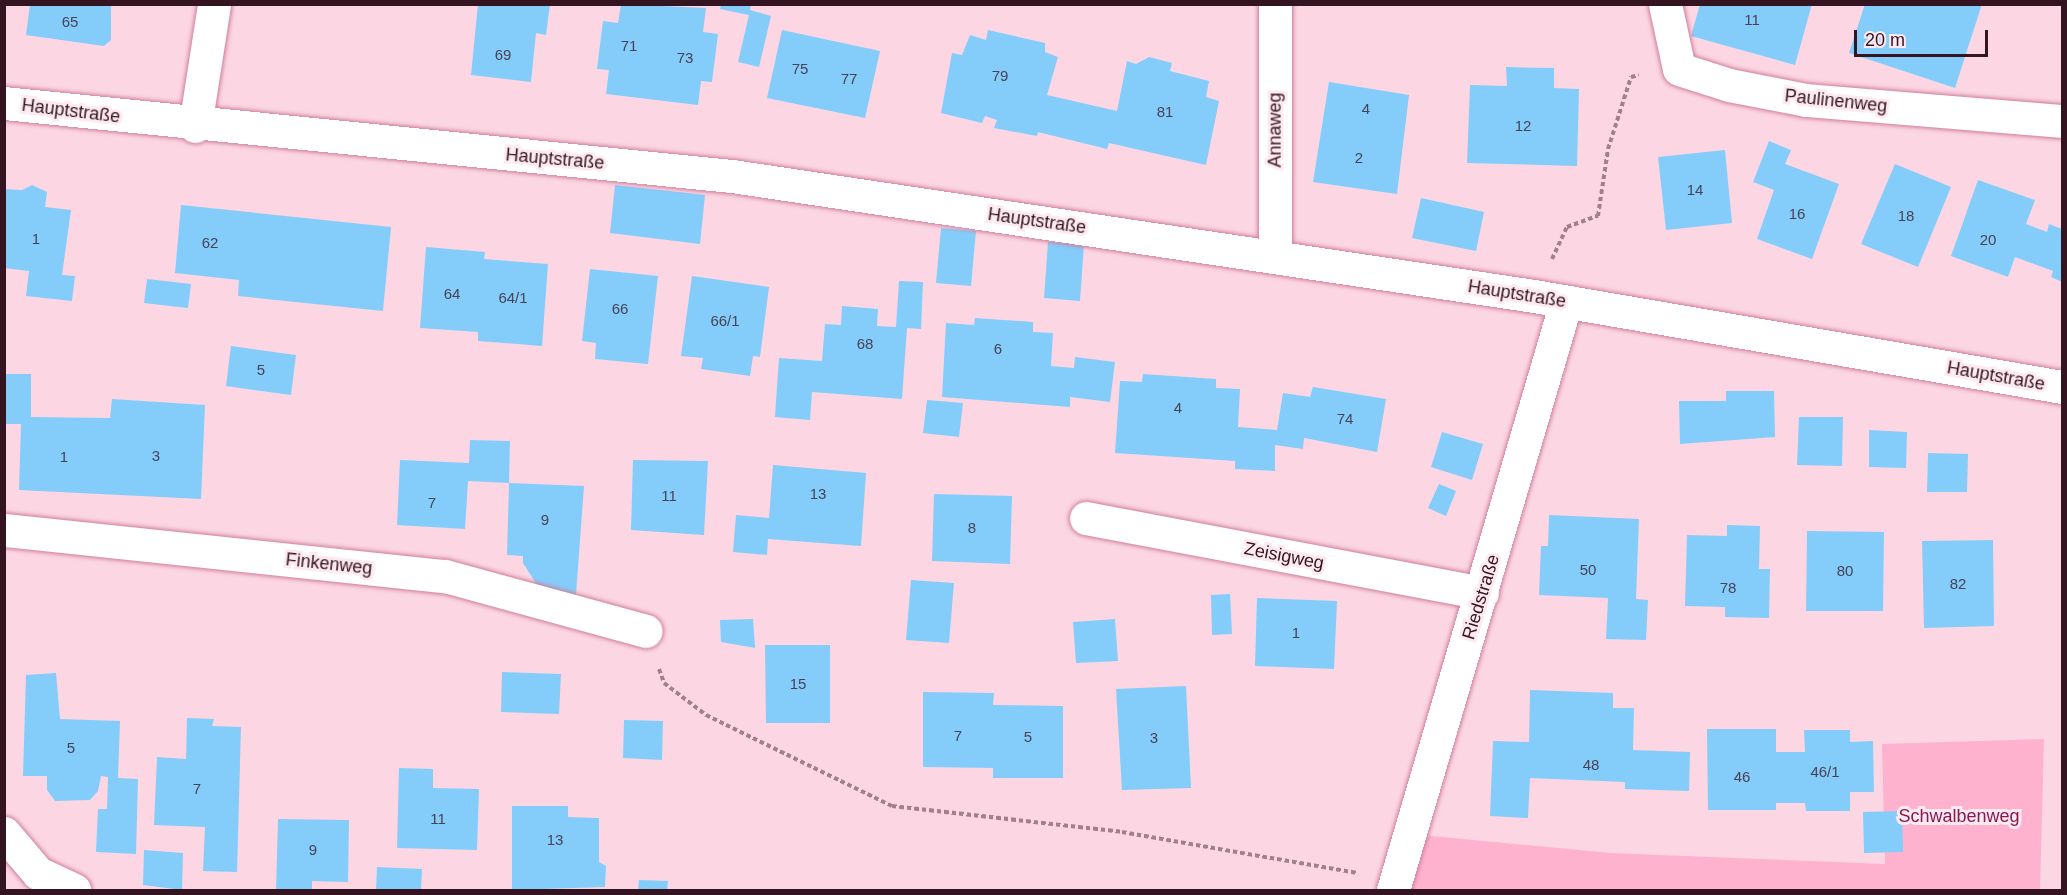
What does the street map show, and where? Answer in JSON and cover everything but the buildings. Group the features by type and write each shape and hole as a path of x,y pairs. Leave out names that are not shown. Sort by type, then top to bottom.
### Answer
{"street":[{"path":"195,126 214,4"},
{"name":"Annaweg","path":"1275,4 1275,256"},
{"path":"1665,4 1679,69"},
{"name":"Paulinenweg","path":"1679,69 1806,100 2062,120"},
{"name":"Hauptstraße","path":"4,103 195,126 732,176 1534,296 2062,387"},
{"name":"Riedstraße","path":"1394,887 1566,302"},
{"name":"Zeisigweg","path":"1086,518 1482,593"},
{"name":"Finkenweg","path":"4,530 445,576 646,631"},
{"path":"4,833 38,873 74,891"}],"path":[{"path":"1534,296 1567,227 1598,216 1608,149 1631,77 1679,69"},
{"path":"646,631 664,683 706,715 892,806 1201,844 1324,864 1394,887"}],"green space":[{"name":"Schwalbenweg","path":"2044,739 2040,890 1395,890 1410,834 1611,853 1885,864 1882,744"}]}
